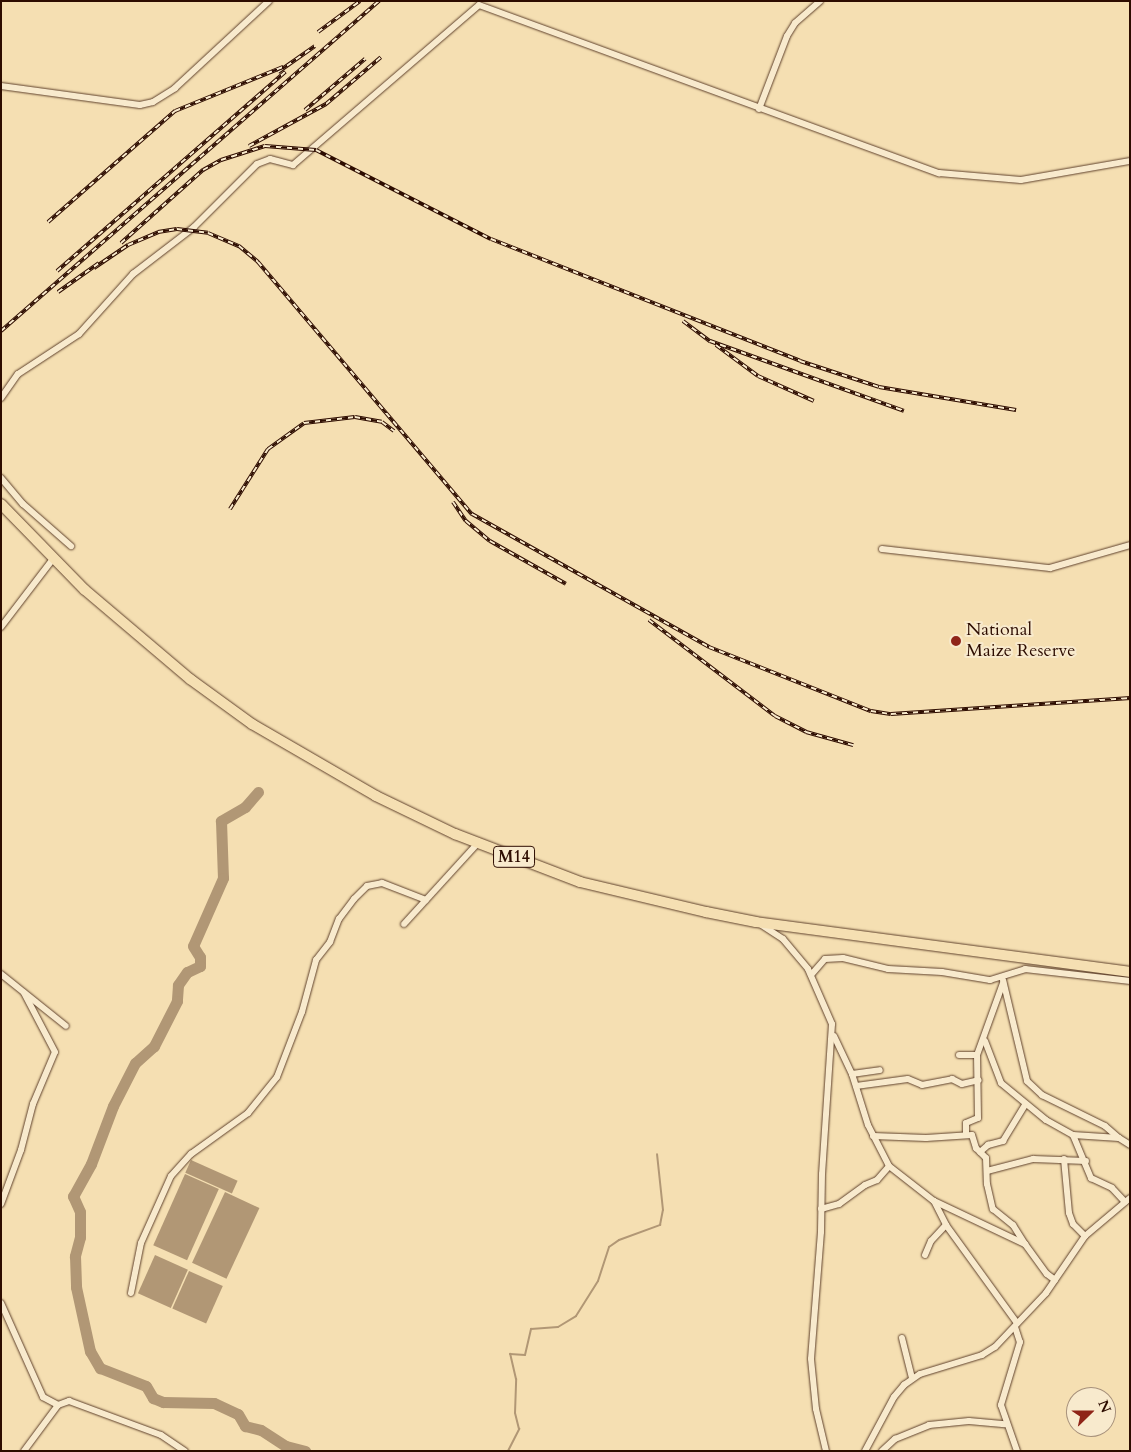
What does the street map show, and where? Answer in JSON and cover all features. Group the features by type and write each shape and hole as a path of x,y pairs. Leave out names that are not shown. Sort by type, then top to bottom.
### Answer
{"highway":[{"name":"M14","path":"1,504 53,559 154,651 252,724 415,816 478,843 589,884 756,922 1130,972"}],"street":[{"path":"1,86 140,105 153,102 175,88 269,1"},
{"path":"759,109 787,36 795,23 820,1"},
{"path":"1,398 18,374 80,334 133,274 194,227 256,164 270,159 293,166 476,6 483,6 921,169 978,179 1021,180 1130,161"},
{"path":"1,478 23,504 71,546"},
{"path":"882,549 1050,568 1130,545"},
{"path":"1,627 53,559"},
{"path":"404,924 478,843"},
{"path":"131,1293 141,1243 171,1176 191,1154 248,1113 277,1077 302,1012 316,960 330,942 339,919 354,898 367,886 382,883 426,900"},
{"path":"756,922 783,939 811,975 826,1006 834,1036 852,1074 873,1136 889,1166 934,1201 1025,1244"},
{"path":"811,975 825,959 843,958 888,969 942,972 990,980 1010,971 1025,969 1130,982"},
{"path":"966,1135 966,1123 978,1118 979,1080 977,1055 984,1041 1003,980 1022,958"},
{"path":"1,974 66,1026"},
{"path":"1003,980 1027,1081 1042,1095 1105,1126 1118,1138 1130,1145"},
{"path":"1,1204 21,1150 33,1104 55,1052 24,993"},
{"path":"826,1451 816,1409 810,1359 834,1036"},
{"path":"984,1041 1001,1083 1025,1105 1073,1135 1118,1138"},
{"path":"959,1054 977,1055"},
{"path":"852,1074 880,1070"},
{"path":"856,1086 908,1079 922,1085 952,1079 962,1084 979,1080"},
{"path":"980,1152 988,1145 1003,1141 1025,1105"},
{"path":"873,1136 926,1138 972,1135 980,1152 986,1158 993,1209 1013,1225 1046,1274 1056,1280"},
{"path":"865,1451 894,1397 912,1378 982,1356 995,1347 1056,1280 1085,1236 1127,1200 1112,1188 1092,1178 1073,1135"},
{"path":"987,1171 1033,1159 1086,1161"},
{"path":"1064,1159 1069,1212 1073,1224 1085,1236"},
{"path":"822,1209 839,1204 865,1185 877,1180 889,1166"},
{"path":"934,1201 946,1225 1016,1325 1020,1342 1001,1405 1006,1424 1017,1451"},
{"path":"925,1255 931,1241 946,1225"},
{"path":"1,1303 43,1397 58,1405"},
{"path":"902,1338 912,1378"},
{"path":"24,1451 58,1405 69,1401 80,1403 161,1435 185,1451"},
{"path":"882,1451 894,1439 929,1426 969,1421 1006,1424"}],"shaded area":[{"path":"191,1160 238,1181 232,1194 185,1173"},
{"path":"185,1174 219,1189 187,1260 153,1245"},
{"path":"225,1192 259,1208 226,1279 192,1263"},
{"path":"155,1255 188,1270 171,1308 138,1293"},
{"path":"189,1271 223,1286 206,1324 172,1308"}],"waterway":[{"path":"258,792 245,807 221,821 223,878 193,946 200,957 200,966 187,972 178,985 177,1001 154,1046 135,1063 113,1106 91,1164 73,1196 80,1212 80,1237 75,1256 76,1287 90,1351 100,1368 146,1386 153,1398 163,1402 214,1403 238,1414 245,1426 261,1430 286,1446 305,1451"},
{"path":"508,1451 519,1429 515,1413 516,1379 510,1354 525,1355 531,1329 558,1327 576,1316 598,1281 609,1247 619,1240 660,1225 663,1210 657,1154"}],"railway":[{"path":"318,32 360,1"},
{"path":"1,331 379,1"},
{"path":"278,72 315,46"},
{"path":"249,146 326,104 381,57"},
{"path":"305,110 365,59"},
{"path":"48,222 175,111 283,67"},
{"path":"57,271 285,72"},
{"path":"121,243 203,170 221,160 265,146 316,150 491,239 800,361 879,387 1016,410"},
{"path":"94,268 128,245 158,232 177,229 208,233 239,246 258,262 472,514 709,647 871,711 891,714 1130,698"},
{"path":"58,292 99,263"},
{"path":"683,321 710,341 904,411"},
{"path":"716,345 758,376 814,401"},
{"path":"230,509 268,449 304,423 355,417 382,422 394,431"},
{"path":"453,502 466,521 490,541 566,584"},
{"path":"649,620 775,716 806,732 853,745"}],"place":[{"name":"National Maize Reserve","path":"956,641"}]}
